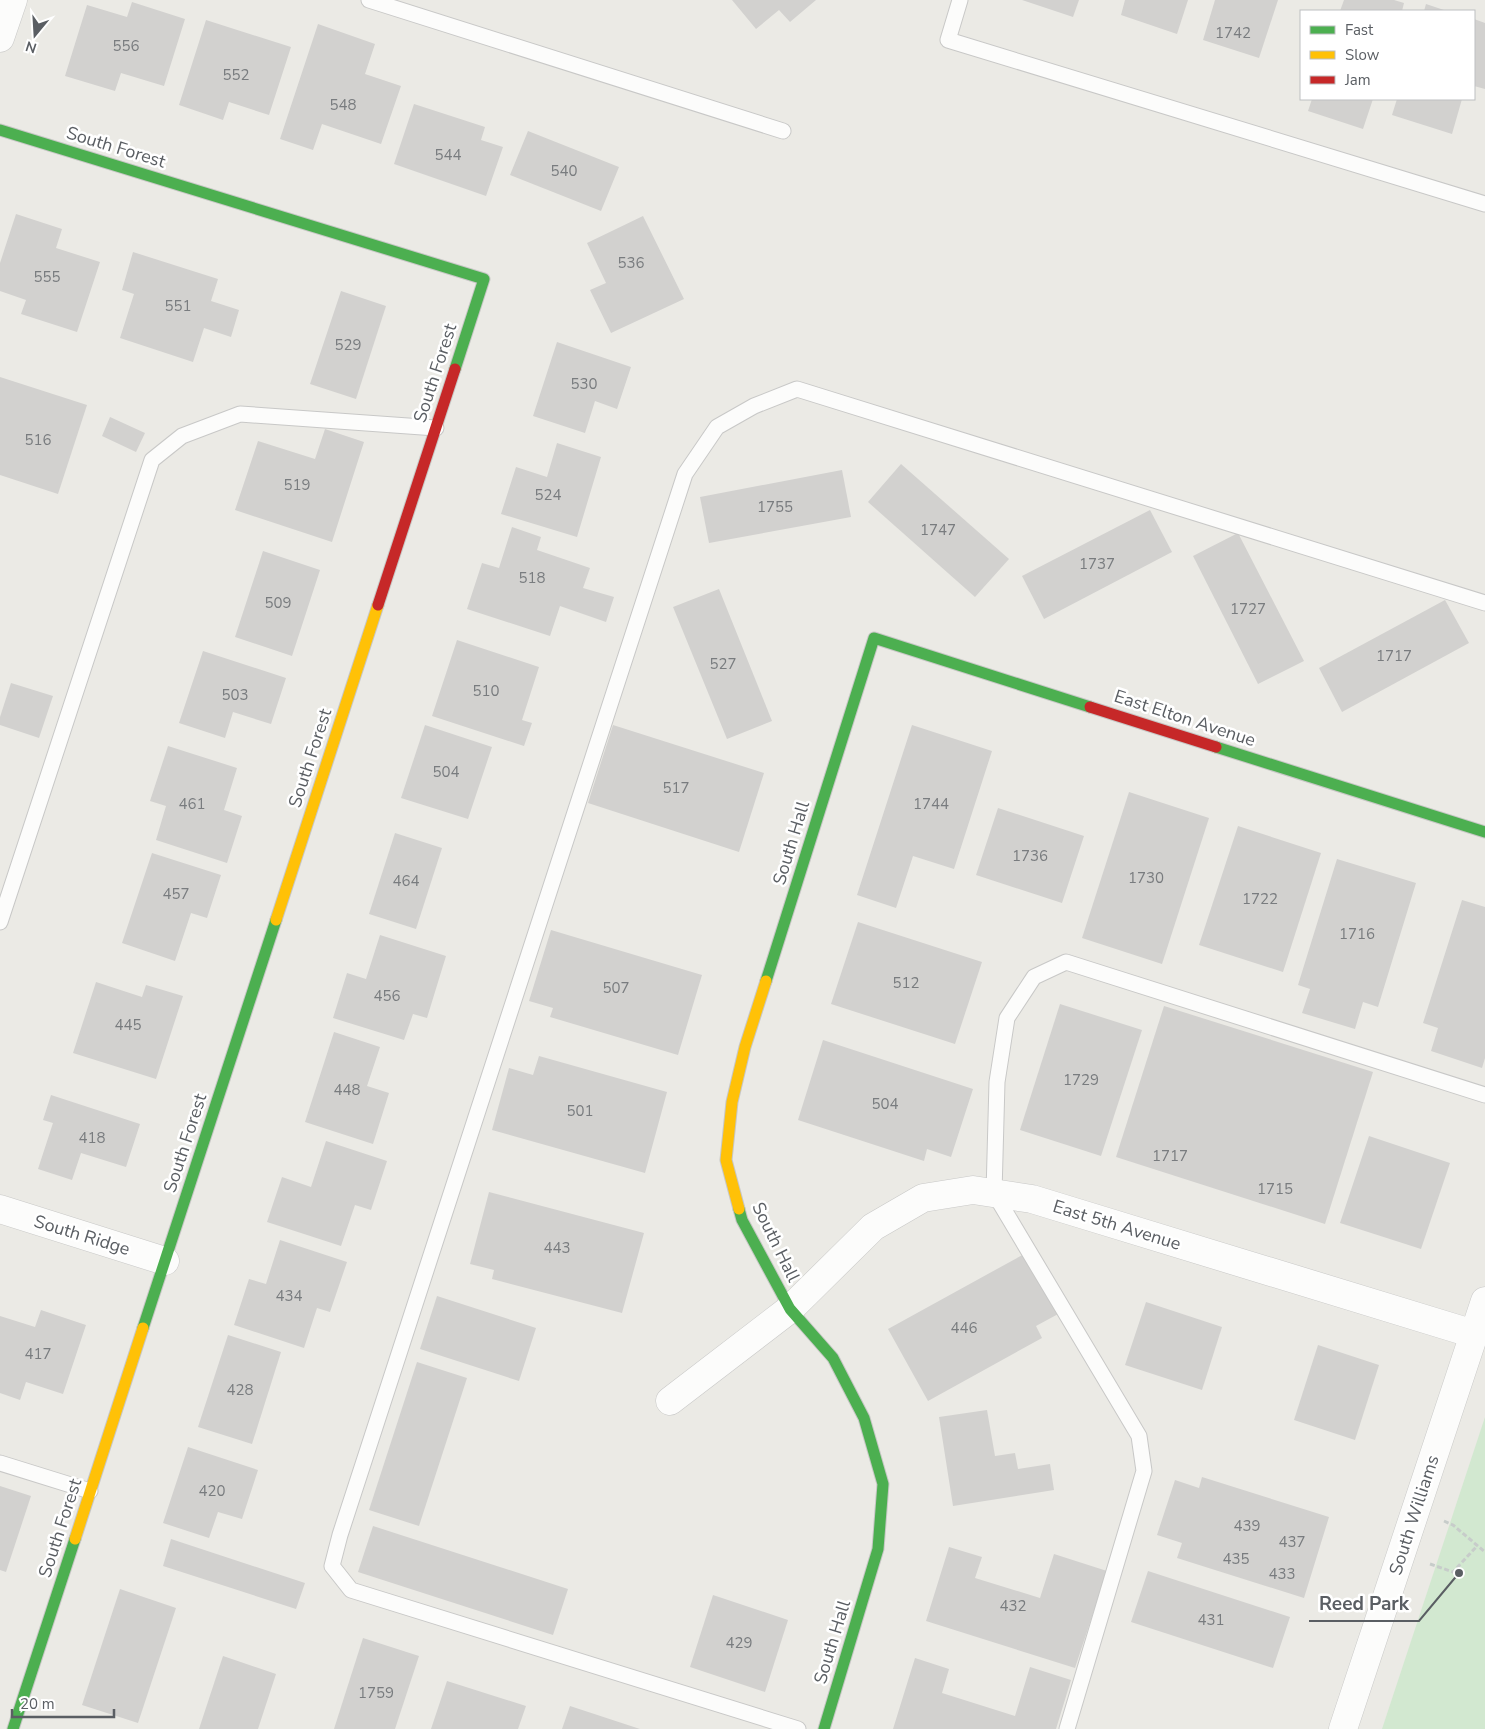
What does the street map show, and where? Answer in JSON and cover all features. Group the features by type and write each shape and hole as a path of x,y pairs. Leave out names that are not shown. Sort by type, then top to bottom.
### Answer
{"street":[{"path":"0,38 13,0"},
{"name":"South Forest","path":"0,130 484,279 13,1729"},
{"name":"East Elton Avenue","path":"874,638 1485,832"},
{"name":"South Hall","path":"824,1729 878,1549 883,1484 864,1418 833,1358 790,1309 742,1220 726,1160 732,1102 745,1047 874,638"},
{"name":"East 5th Avenue","path":"670,1401 790,1309 873,1227 923,1198 973,1190 1032,1199 1474,1334"},
{"name":"South Ridge","path":"0,1209 165,1261"},
{"name":"South Williams","path":"1343,1729 1485,1301"}],"lane":[{"path":"369,0 783,131"},
{"path":"960,0 948,40 1485,204"},
{"path":"798,1729 351,1590 332,1566 340,1535 685,474 717,428 754,406 797,390 1485,603"},
{"path":"0,922 152,460 182,436 240,414 436,428"},
{"path":"1067,1729 1144,1471 1139,1436 994,1194 997,1082 1007,1018 1034,978 1066,962 1485,1095"},
{"path":"0,1463 90,1491"}],"path":[{"path":"1416,1511 1453,1525 1485,1552"},
{"path":"1401,1554 1453,1572 1477,1546"}],"green space":[{"path":"1485,1417 1485,1729 1382,1729"}],"building":[{"path":"732,0 816,0 790,22 779,10 756,29"},
{"path":"1022,0 1079,0 1073,17"},
{"path":"1125,0 1188,0 1177,34 1121,15"},
{"path":"1215,0 1278,0 1259,58 1203,40"},
{"path":"1344,0 1394,0 1404,3 1402,10 1340,10"},
{"path":"132,2 185,19 164,86 121,73 115,91 65,76 87,5 127,17"},
{"path":"1426,4 1444,10 1424,10"},
{"path":"1475,19 1485,23 1485,89 1475,86"},
{"path":"206,20 291,47 269,115 229,102 223,120 179,105"},
{"path":"318,24 375,44 365,74 401,86 381,144 322,124 313,150 280,139"},
{"path":"1312,100 1373,100 1363,129 1308,111"},
{"path":"1397,100 1462,100 1452,134 1392,115"},
{"path":"414,104 485,127 481,140 503,147 486,196 394,164"},
{"path":"528,131 619,167 601,211 510,175"},
{"path":"16,214 62,229 56,248 100,262 77,332 21,314 26,300 0,291 0,263"},
{"path":"643,216 684,299 611,333 590,290 606,283 587,243"},
{"path":"133,252 218,279 211,301 239,310 231,337 204,328 193,362 120,338 134,294 122,290"},
{"path":"341,291 386,306 356,399 310,384"},
{"path":"557,342 631,367 617,409 595,401 585,433 533,416"},
{"path":"0,377 87,405 58,494 0,475"},
{"path":"110,417 145,433 136,452 102,436"},
{"path":"325,429 364,442 332,542 235,510 258,441 315,459"},
{"path":"557,443 601,457 577,537 501,514 516,467 547,477"},
{"path":"901,464 1009,559 975,597 868,502"},
{"path":"842,470 851,517 709,543 700,497"},
{"path":"1150,510 1172,552 1044,619 1022,576"},
{"path":"512,527 541,537 537,550 590,568 583,588 614,597 606,622 560,606 550,636 467,609 482,563 499,568"},
{"path":"1238,533 1304,661 1258,684 1193,556"},
{"path":"263,551 320,570 292,656 235,637"},
{"path":"719,589 772,721 727,739 673,607"},
{"path":"1445,600 1469,643 1342,712 1319,668"},
{"path":"457,640 539,667 522,720 532,723 524,746 432,716"},
{"path":"203,651 286,678 271,724 233,712 225,738 179,723"},
{"path":"11,683 53,696 39,738 0,725 0,717"},
{"path":"425,725 492,747 468,819 401,798"},
{"path":"613,725 764,773 739,852 588,803"},
{"path":"912,725 992,751 954,869 913,856 896,908 857,895"},
{"path":"168,746 237,768 224,810 242,816 227,863 156,840 166,806 150,801"},
{"path":"1129,792 1209,818 1162,964 1082,938"},
{"path":"998,808 1084,836 1062,903 976,875"},
{"path":"1238,826 1321,853 1283,972 1199,945"},
{"path":"395,833 442,848 416,929 369,914"},
{"path":"152,853 221,875 207,918 191,913 175,961 122,943"},
{"path":"1337,859 1416,883 1378,1007 1363,1002 1355,1029 1302,1013 1310,989 1298,985"},
{"path":"1462,900 1485,907 1485,1058 1482,1068 1431,1051 1438,1028 1423,1023"},
{"path":"858,922 982,962 955,1044 831,1004"},
{"path":"551,930 702,975 678,1055 550,1017 553,1008 529,1001"},
{"path":"380,935 446,956 427,1018 413,1014 404,1040 333,1018 347,973 366,979"},
{"path":"96,982 142,997 146,985 183,996 156,1079 73,1053"},
{"path":"1060,1004 1142,1030 1101,1156 1020,1130"},
{"path":"1164,1006 1373,1072 1325,1224 1116,1157"},
{"path":"334,1032 380,1047 367,1086 389,1093 373,1144 305,1122"},
{"path":"823,1040 973,1089 951,1157 927,1149 924,1161 798,1120"},
{"path":"539,1056 667,1092 645,1173 492,1130 509,1068 533,1075"},
{"path":"51,1095 140,1124 126,1167 81,1153 72,1180 38,1169 53,1123 43,1120"},
{"path":"1369,1136 1450,1163 1421,1249 1340,1223"},
{"path":"326,1141 387,1161 371,1210 355,1205 341,1246 267,1222 282,1177 311,1187"},
{"path":"489,1192 644,1233 622,1313 492,1279 494,1270 470,1264"},
{"path":"280,1240 347,1262 330,1312 317,1308 304,1348 234,1325 249,1279 266,1284"},
{"path":"1026,1253 1060,1313 1036,1326 1042,1338 928,1401 888,1329"},
{"path":"437,1296 536,1328 519,1381 420,1349"},
{"path":"1146,1302 1222,1327 1202,1390 1125,1365"},
{"path":"41,1310 86,1325 63,1394 26,1382 20,1400 0,1393 0,1316 35,1327"},
{"path":"228,1335 281,1352 252,1444 198,1427"},
{"path":"1318,1345 1379,1365 1355,1440 1294,1420"},
{"path":"417,1362 467,1378 419,1526 369,1510"},
{"path":"987,1410 995,1456 1015,1453 1018,1469 1050,1464 1054,1490 953,1506 939,1417"},
{"path":"188,1447 258,1470 242,1519 218,1512 209,1538 163,1523"},
{"path":"1202,1477 1329,1517 1304,1598 1177,1558 1182,1543 1157,1535 1175,1480 1199,1488"},
{"path":"0,1486 31,1496 6,1572 0,1570"},
{"path":"373,1526 568,1589 553,1635 358,1572"},
{"path":"171,1539 305,1583 296,1609 163,1566"},
{"path":"949,1547 982,1557 975,1578 1040,1598 1054,1554 1107,1571 1075,1668 926,1621"},
{"path":"1148,1571 1290,1617 1273,1668 1131,1622"},
{"path":"120,1589 176,1608 138,1723 82,1705"},
{"path":"713,1595 788,1620 765,1692 690,1667"},
{"path":"363,1638 419,1656 395,1729 334,1729"},
{"path":"223,1656 276,1674 258,1729 199,1729"},
{"path":"915,1658 949,1669 942,1693 1015,1716 1030,1667 1071,1680 1056,1729 893,1729"},
{"path":"447,1681 526,1706 518,1729 431,1729"},
{"path":"570,1706 640,1729 562,1729"}],"traffic: fast":[{"path":"0,130 484,279 455,369"},
{"path":"766,981 874,638 1090,707"},
{"path":"1216,747 1485,832"},
{"path":"143,1328 276,920"},
{"path":"739,1209 742,1220 790,1309 833,1358 864,1418 883,1484 878,1549 824,1729"},
{"path":"13,1729 75,1539"}],"traffic: slow":[{"path":"276,920 378,605"},
{"path":"739,1209 726,1160 732,1102 745,1047 766,981"},
{"path":"75,1539 143,1328"}],"traffic: jam":[{"path":"378,605 455,369"},
{"path":"1090,707 1216,747"}],"place":[{"name":"Reed Park","path":"1459,1573"}]}
